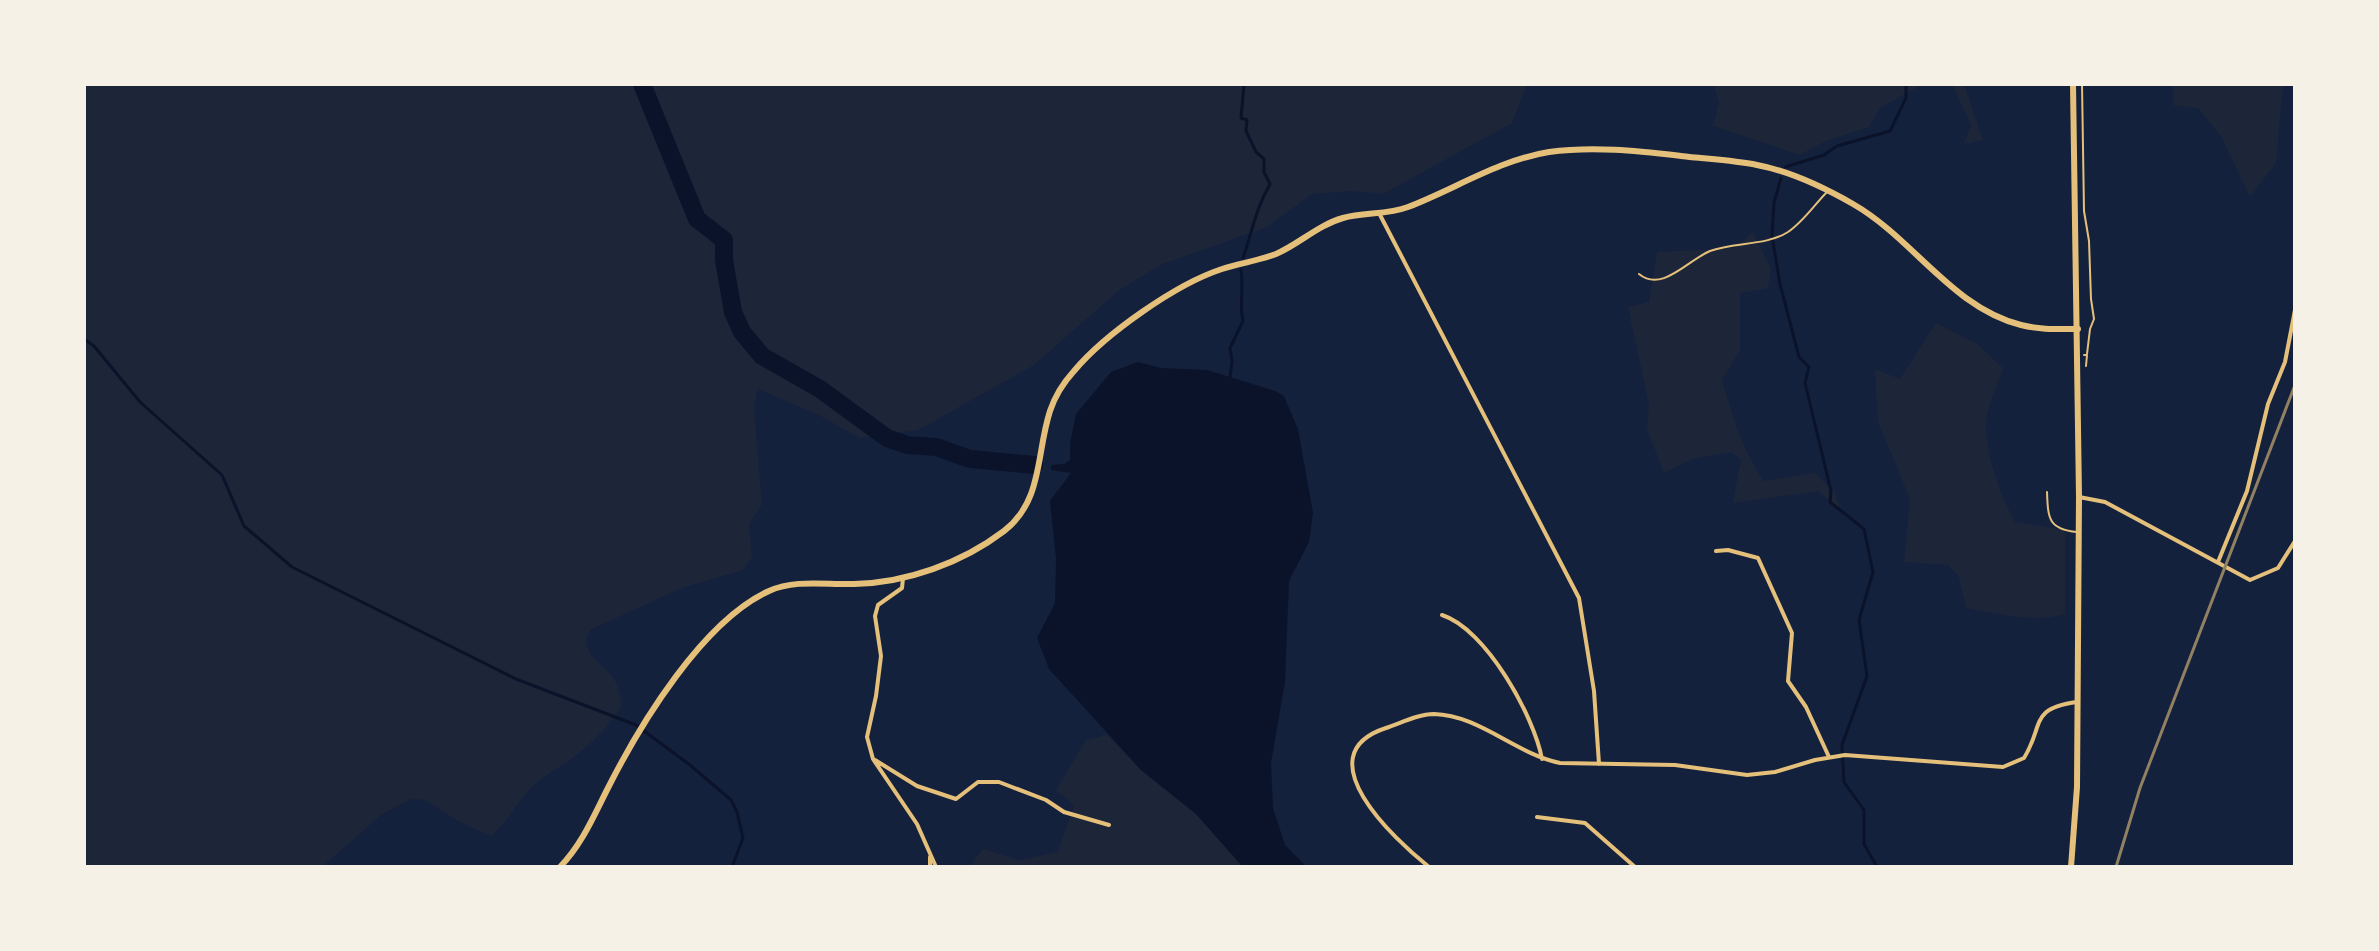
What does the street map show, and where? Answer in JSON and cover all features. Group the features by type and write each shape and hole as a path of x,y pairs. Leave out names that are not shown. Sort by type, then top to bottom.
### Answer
{"main road":[{"path":"2071,867 2077,810 2079,497 2073,84"},
{"path":"560,867 587,832 639,733 667,690 712,633 769,591 789,585 855,584 903,578 940,566 980,547 1006,530 1020,516 1035,488 1046,427 1056,397 1077,367 1105,340 1139,315 1218,270 1256,262 1343,218 1403,209 1444,189 1528,157 1589,149 1759,165 1852,203 1881,223 1977,306 2020,325 2078,329"}],"street":[{"path":"1379,213 1579,598 1594,691 1599,764"},
{"path":"2218,562 2247,491 2268,404 2285,362 2295,310"},
{"path":"2079,497 2105,502 2250,580 2278,568 2295,541"},
{"path":"1716,551 1728,550 1758,558 1792,633 1788,681 1806,707 1829,757"},
{"path":"903,578 902,588 878,605 875,616 881,656 867,737 873,759 917,824 933,867"},
{"path":"1442,615 1454,619 1472,632 1506,679 1534,729 1542,759"},
{"path":"1429,867 1388,831 1360,792 1354,778 1353,760 1360,743 1377,731 1433,714 1467,722 1542,759 1570,764 1675,765 1747,775 1775,772 1845,755 2003,767 2024,758 2037,722 2046,711 2060,704 2077,702"},
{"path":"873,759 917,786 956,799 978,782 999,782 1046,800 1064,812 1109,825"},
{"path":"1537,817 1585,823 1635,867"}],"lane":[{"path":"1639,274 1650,281 1661,281 1710,251 1774,238 1793,228 1827,192"},
{"path":"2047,492 2051,522 2059,528 2078,532"}],"path":[{"path":"2082,84 2084,211 2094,319 2087,355"}],"shaded area":[{"path":"84,84 1527,84 1512,123 1383,194 1351,191 1312,194 1267,227 1160,265 1118,291 1034,365 918,430 860,438 817,414 758,389 754,407 762,504 749,525 752,557 743,570 679,589 590,630 587,638 589,651 614,679 622,705 612,720 578,754 531,788 491,836 458,821 425,800 411,799 381,815 322,867 84,867"},
{"path":"1714,84 1923,84 1880,108 1869,127 1824,142 1800,155 1713,126 1719,103"},
{"path":"1952,84 1964,84 1983,140 1964,144 1971,125"},
{"path":"2173,84 2283,84 2276,163 2250,197 2221,136 2199,109 2173,105"},
{"path":"1753,232 1771,269 1768,288 1740,293 1740,350 1722,380 1730,407 1744,445 1764,481 1815,473 1835,493 1840,509 1818,491 1733,503 1741,459 1731,452 1692,459 1664,473 1647,429 1649,405 1628,307 1649,302 1657,252 1735,248"},
{"path":"1936,323 1977,344 2003,368 1986,423 1991,460 2015,522 2065,530 2065,614 2029,618 1966,608 1959,577 1948,565 1904,562 1910,499 1878,421 1875,369 1900,379"},
{"path":"1138,362 1161,368 1207,370 1275,391 1284,396 1298,429 1313,513 1309,542 1289,581 1285,682 1271,763 1273,808 1285,845 1307,867 1243,867 1196,814 1141,770 1049,669 1037,638 1055,603 1056,559 1050,501 1071,473 1051,470 1051,465 1070,460 1076,414 1111,372"},
{"path":"1107,735 1141,770 1196,814 1243,867 969,867 983,849 1019,860 1058,852 1074,805 1056,790 1086,740"}],"waterway":[{"path":"642,84 697,219 724,240 724,260 733,312 742,332 762,356 820,389 887,438 907,445 936,447 970,459 1034,465"},
{"path":"1243,258 1270,184 1264,172 1264,159 1256,152 1246,131 1247,120 1241,118 1244,84"},
{"path":"1785,167 1824,155 1837,146 1890,131 1906,98 1906,84"},
{"path":"1781,178 1774,203 1772,236 1780,284 1799,357 1809,367 1805,383 1831,491 1830,502 1864,529 1873,572 1859,620 1867,676 1842,745 1844,782 1864,810 1864,844 1877,867"},
{"path":"1230,377 1230,348 1243,321 1241,270"},
{"path":"84,339 94,346 140,402 222,475 244,526 292,567 516,679 636,725 690,765 731,800 737,812 743,838 732,867"}],"railway":[{"path":"2116,867 2140,788 2295,385"}]}
